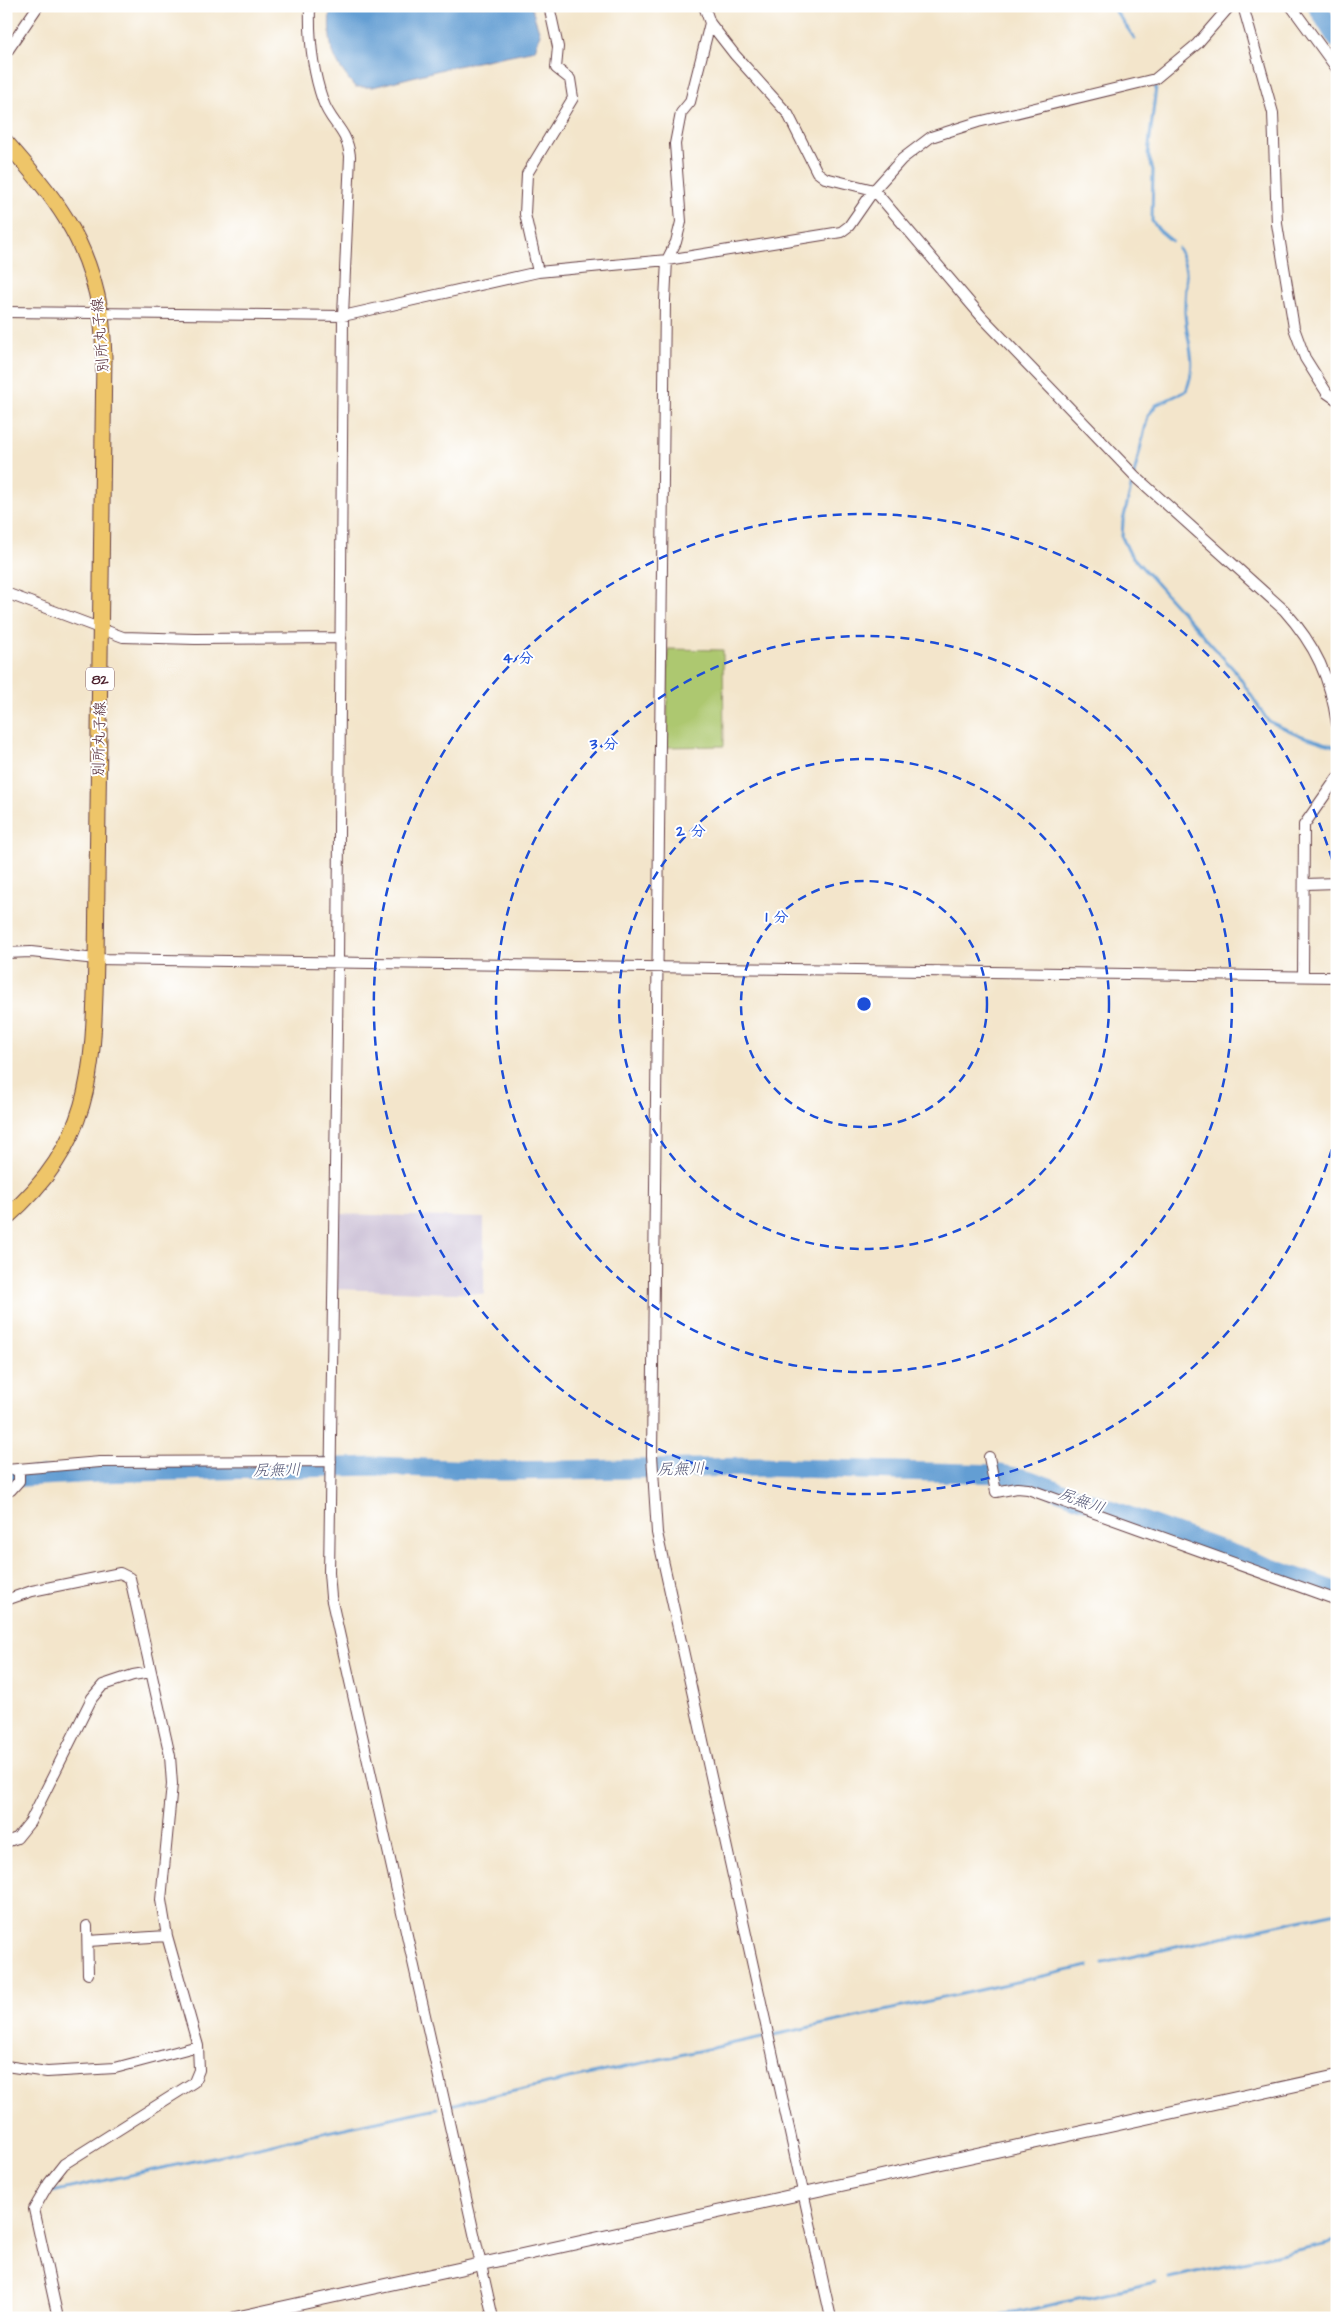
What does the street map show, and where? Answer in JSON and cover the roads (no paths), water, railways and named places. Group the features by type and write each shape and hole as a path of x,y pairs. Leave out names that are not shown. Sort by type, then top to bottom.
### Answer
{"main road":[{"name":"別所丸子線","path":"6,142 39,180 76,232 94,281 101,312 104,356 94,1040 90,1070 77,1120 66,1146 47,1175 26,1200 6,1218"}],"street":[{"path":"6,53 38,6"},
{"path":"310,6 312,43 323,101 345,135 350,156 343,316 338,962 329,1572 331,1597 493,2318"},
{"path":"538,272 525,214 528,174 573,98 570,80 556,68 558,47 550,6"},
{"path":"704,6 710,23 723,41 788,114 818,172 825,178 874,190 982,317 1122,462 1197,533 1284,610 1304,632 1324,670 1334,702 1337,724"},
{"path":"6,312 343,316 538,272 667,260 841,232 850,226 874,190 902,159 931,136 1155,79 1197,44 1230,6"},
{"path":"1243,6 1273,113 1277,224 1294,328 1305,358 1327,393 1337,400"},
{"path":"1291,6 1337,70"},
{"path":"710,23 690,102 681,113 676,144 681,222 676,242 667,260 652,1455 657,1532 831,2318"},
{"path":"6,593 123,637 196,639 341,638"},
{"path":"1303,976 1304,824 1337,778"},
{"path":"1305,884 1337,883"},
{"path":"6,953 30,952 96,958 1337,977"},
{"path":"6,1470 19,1474 100,1462 331,1461"},
{"path":"990,1462 996,1492 1017,1488 1028,1489 1337,1600"},
{"path":"6,1492 11,1490 19,1474"},
{"path":"6,1600 32,1591 120,1573 130,1578 172,1770 161,1900 167,1936 198,2046 199,2070 194,2082 64,2164 49,2183 34,2209 58,2318"},
{"path":"6,1842 17,1838 30,1822 92,1698 103,1685 133,1675 151,1672"},
{"path":"87,1926 88,1974"},
{"path":"88,1941 167,1936"},
{"path":"6,2066 47,2072 115,2068 198,2046"},
{"path":"235,2318 1337,2076"}],"water":[{"path":"330,6 531,6 540,34 535,50 447,68 373,87 355,87 340,67 332,50 330,41"}],"waterway":[{"path":"1112,6 1135,39"},
{"path":"1317,6 1337,39"},
{"path":"1156,87 1148,154 1153,170 1152,221 1172,241"},
{"path":"1178,248 1186,273 1185,312 1192,360 1190,380 1186,391 1156,405 1148,416 1123,521 1122,537 1130,554 1236,672 1268,721 1299,735 1337,747"},
{"name":"尻無川","path":"6,1478 97,1473 377,1466 501,1471 759,1467 1001,1474 1027,1479 1337,1592"},
{"path":"1103,1963 1337,1912"},
{"path":"774,2035 1089,1966"},
{"path":"450,2105 762,2037"},
{"path":"52,2192 437,2108"},
{"path":"1169,2279 1337,2241"},
{"path":"991,2318 1156,2282"}]}
